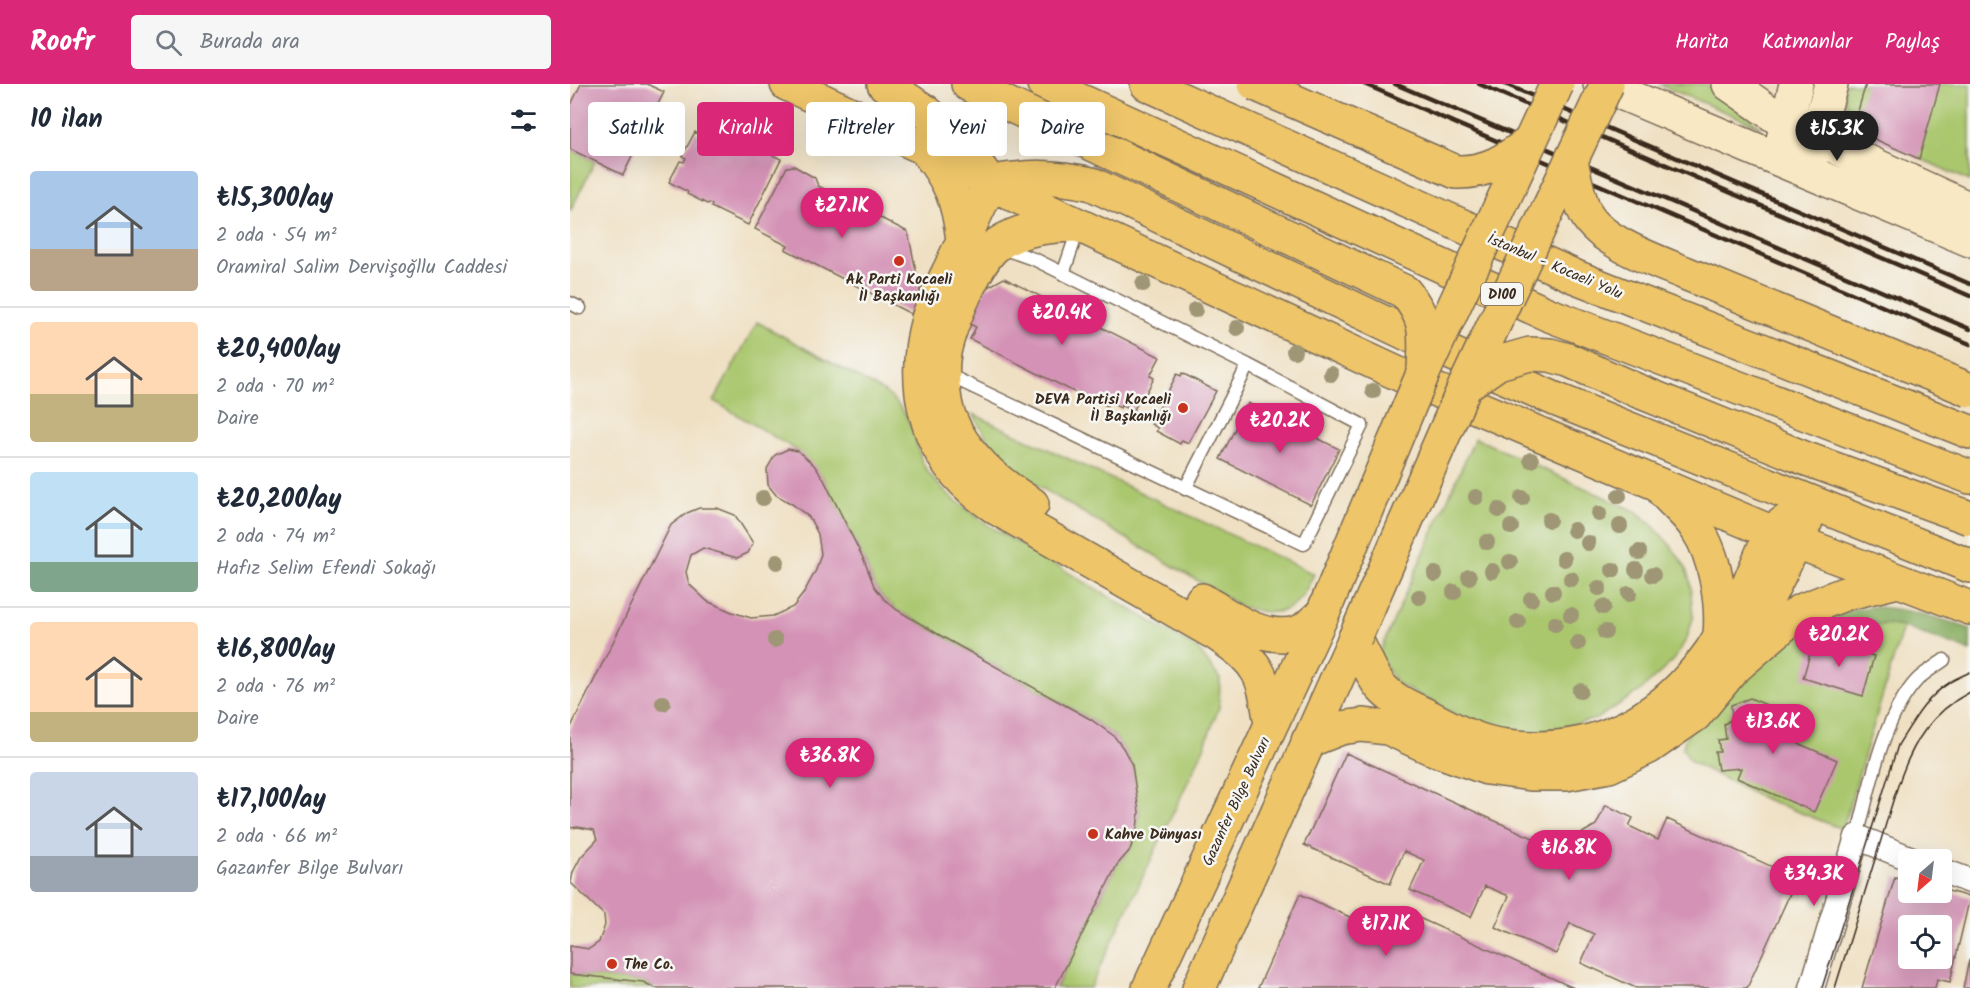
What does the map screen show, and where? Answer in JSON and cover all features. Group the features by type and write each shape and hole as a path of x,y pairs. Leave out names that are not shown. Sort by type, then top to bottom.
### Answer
{"main road":[{"path":"787,84 956,163 991,183 1079,225 1403,376 1656,484 1791,532 1898,581 1970,608"},
{"path":"884,84 925,111 955,136 991,183"},
{"name":"D100","path":"1044,84 1546,314 1970,477"},
{"name":"İstanbul - Kocaeli Yolu","path":"1147,84 1576,277 1970,432"},
{"path":"1255,84 1456,172 1488,168 1504,161 1530,142"},
{"name":"Gazanfer Bilge Bulvarı","path":"1149,988 1323,613 1424,371 1557,84"},
{"path":"1600,84 1970,240"},
{"path":"1199,988 1465,386 1606,84"},
{"path":"1793,165 1788,124 1796,84"},
{"path":"1793,165 1817,138 1831,84"},
{"path":"1741,86 1788,124 1970,209"},
{"path":"981,91 1405,292 1417,306 1425,328 1424,371"},
{"path":"926,150 944,173 954,194 960,213 963,240"},
{"path":"1571,161 1586,214 1595,227 1617,241 1642,255 1684,273 1970,390"},
{"path":"991,183 1022,177 1044,176 1092,184 1412,336 1555,399 1970,566"},
{"path":"991,183 929,318 923,343 931,374 948,415 963,442 983,468 1008,490 1242,623 1268,635 1298,633 1323,613"},
{"path":"1079,225 1046,226 1019,232 995,246 981,263 960,307 944,353 931,374 924,410 932,436 951,467 972,490 998,509 1242,651 1254,665 1265,687 1271,724"},
{"path":"1465,386 1498,363 1530,354 1550,355 1568,360 1804,458 1970,518"},
{"path":"1656,484 1697,528 1711,555 1718,592 1720,636"},
{"path":"1355,638 1378,683 1394,699 1462,734 1504,746 1544,748 1581,745 1620,731 1652,711 1681,689 1702,664 1749,584 1807,515 1803,506 1787,494"},
{"path":"1791,532 1823,527 1970,585"},
{"path":"1732,670 1791,532"},
{"path":"1308,741 1341,728 1362,724 1388,728 1431,748 1487,768 1531,774 1566,774 1609,766 1649,747 1695,715 1732,670 1800,611 1844,594 1898,581"}],"street":[{"path":"1812,988 1857,837 1898,854"},
{"path":"1952,874 1970,881"}],"lane":[{"path":"1063,274 1079,225"},
{"path":"931,374 1304,544 1362,425 1248,365 1036,260 995,246"},
{"path":"1185,489 1248,365"},
{"path":"1857,837 1879,755 1901,702 1918,679 1944,660"}],"green space":[{"path":"1658,84 1706,84 1761,127"},
{"path":"1846,84 1970,84 1970,181 1859,131 1847,109"},
{"path":"570,149 595,161 570,212"},
{"path":"757,322 885,392 897,403 908,420 926,469 949,495 991,527 1198,649 1220,679 1219,707 1203,750 1090,988 1056,988 1117,865 1130,850 1137,829 1139,812 1132,765 1114,736 1090,719 897,610 884,599 874,586 864,560 823,478 798,451 714,401"},
{"path":"973,414 1314,574 1301,597 1287,609 1268,612 1242,607 1023,477 994,448"},
{"path":"1475,438 1637,512 1671,546 1685,566 1690,581 1693,618 1687,638 1674,660 1640,691 1596,719 1537,734 1512,732 1474,724 1396,683 1379,653"},
{"path":"1872,607 1922,614 1970,629 1970,651 1903,627 1886,624 1844,629 1824,621 1848,610"},
{"path":"1824,621 1844,629 1886,624 1903,627 1844,824 1840,828 1760,797 1713,773 1690,761 1683,747 1692,727 1789,641"},
{"path":"570,974 643,982 655,988 570,988"}],"building":[{"path":"581,84 647,84 664,92 659,102 588,102 588,156 632,156 623,175 570,149 570,107"},
{"path":"1866,84 1940,84 1919,159 1868,136 1870,122 1857,114"},
{"path":"695,132 697,133 697,156 775,156 781,159 748,225 711,207 709,203 687,194 688,192 669,182 680,161 684,162 686,158 682,156 685,156 685,150"},
{"path":"794,166 815,178 818,186 908,232 921,295 911,314 785,249 788,246 755,229 787,167"},
{"path":"1004,278 1160,357 1150,376 1154,378 1143,399 1141,397 1133,411 1109,402 1107,406 1079,392 1078,394 970,339 976,327 968,323 986,288"},
{"name":"DEVA Partisi Kocaeli İl Başkanlığı","path":"1182,373 1216,391 1188,443 1182,440 1180,444 1156,431 1158,428 1151,424 1177,374 1181,376"},
{"path":"1248,403 1339,449 1311,505 1220,459"},
{"path":"788,449 798,451 814,465 823,478 864,560 874,586 884,599 897,610 948,640 1090,719 1114,736 1132,765 1139,812 1137,829 1130,850 1117,865 1055,988 655,988 643,982 570,974 570,946 589,949 599,942 605,925 604,915 571,883 573,872 581,857 597,840 594,830 570,828 570,729 671,525 687,513 699,508 717,508 735,515 753,543 748,553 737,558 703,548 691,555 686,572 689,584 707,601 751,618 773,616 793,607 816,570 821,554 818,534 809,517 776,495 768,485 767,469 775,455"},
{"path":"1814,640 1874,656 1863,696 1803,678"},
{"path":"1750,698 1790,715 1781,736 1837,760 1814,812 1737,778 1741,768 1718,770 1715,752 1720,752 1718,740 1726,739 1724,724 1732,719 1731,705"},
{"path":"1346,753 1568,854 1577,836 1596,825 1606,805 1633,818 1629,826 1658,840 1667,819 1797,878 1747,988 1636,988 1581,963 1594,934 1570,923 1556,954 1495,927 1509,896 1485,886 1471,917 1410,890 1424,860 1404,851 1390,884 1304,845"},
{"path":"1895,877 1898,878 1898,903 1952,903 1952,892 1970,897 1950,982 1937,979 1935,988 1862,988"},
{"path":"1300,894 1397,939 1408,913 1574,988 1258,988"},
{"path":"1969,960 1970,988 1963,988"}],"tram line":[{"path":"1822,988 1898,745 1920,711 1933,696 1951,681 1970,672"},
{"path":"1835,988 1894,797 1910,754 1934,719 1951,704 1970,692"}],"railway":[{"path":"1364,84 1970,344"},
{"path":"1395,84 1970,329"},
{"path":"1479,84 1970,296"},
{"path":"1505,84 1970,284"}],"place":[{"name":"Ak Parti Kocaeli İl Başkanlığı","path":"899,261"},
{"name":"DEVA Partisi Kocaeli İl Başkanlığı","path":"1183,408"},
{"name":"Kahve Dünyası","path":"1093,834"},
{"name":"The Co.","path":"612,964"}]}
